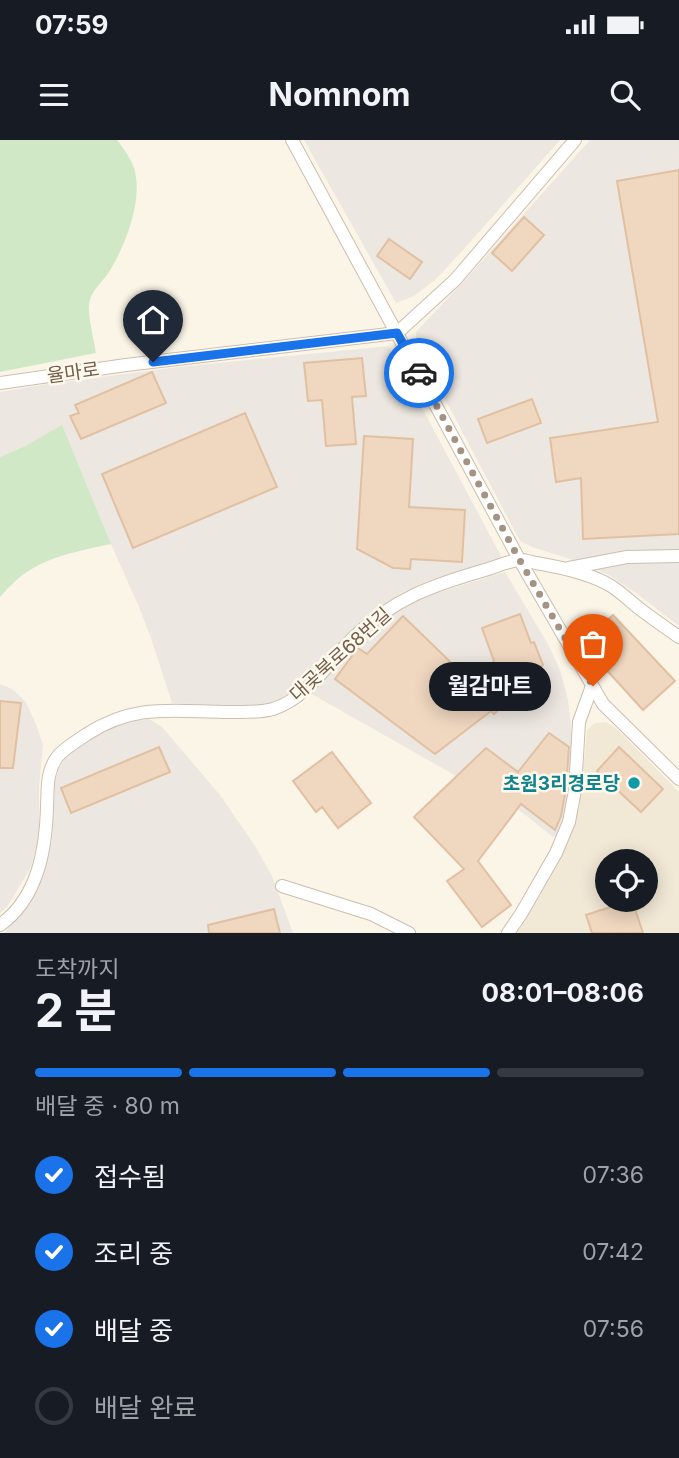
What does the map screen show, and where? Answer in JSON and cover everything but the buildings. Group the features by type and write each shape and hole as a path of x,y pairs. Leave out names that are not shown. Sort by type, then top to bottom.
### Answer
{"lane":[{"path":"292,140 519,559 603,704 679,779"},
{"path":"397,333 454,279 575,140"},
{"name":"율마로","path":"0,383 126,365 397,333"},
{"path":"569,568 627,557 679,556"},
{"name":"대곶북로68번길","path":"0,925 24,898 35,880 42,859 51,766 68,746 112,720 152,710 254,712 273,709 290,701 307,688 354,637 398,603 423,590 519,559 569,568 610,586 679,637"},
{"path":"509,933 556,853 569,822 575,790 579,722 593,686"},
{"path":"282,886 371,914 409,933"}],"shaded area":[{"path":"304,140 560,140 436,279 414,296 396,303"},
{"path":"590,140 679,140 679,626 609,575 520,541 416,344 416,332"},
{"path":"389,346 502,558 427,581 401,593 369,615 298,687 280,699 252,707 172,703 139,607 62,426 0,457 0,392 178,367"},
{"path":"505,572 549,646 560,670 568,700 573,746 569,806 558,835 553,837 465,767 458,777 310,693 354,645 377,624 399,610 427,596"},
{"path":"0,684 12,689 26,702 43,745 39,786 39,837 31,867 7,907 0,913"},
{"path":"149,719 162,727 220,795 255,846 272,876 293,933 4,933 41,883 52,840 57,771 65,759 105,731 130,721"},
{"path":"606,722 617,729 679,792 679,933 517,933 572,833 580,804 587,730 595,723"}],"green space":[{"path":"0,140 117,140 134,168 137,194 127,236 109,272 90,300 89,316 96,353 0,372"},
{"path":"62,425 111,544 49,560 22,576 0,597 0,457"}],"way so far":[{"path":"419,373 519,559 593,686"}],"place":[{"name":"월감마트","path":"593,686"},
{"name":"초원3리경로당","path":"634,783"}],"route":[{"path":"153,362 397,333 419,373"}]}
